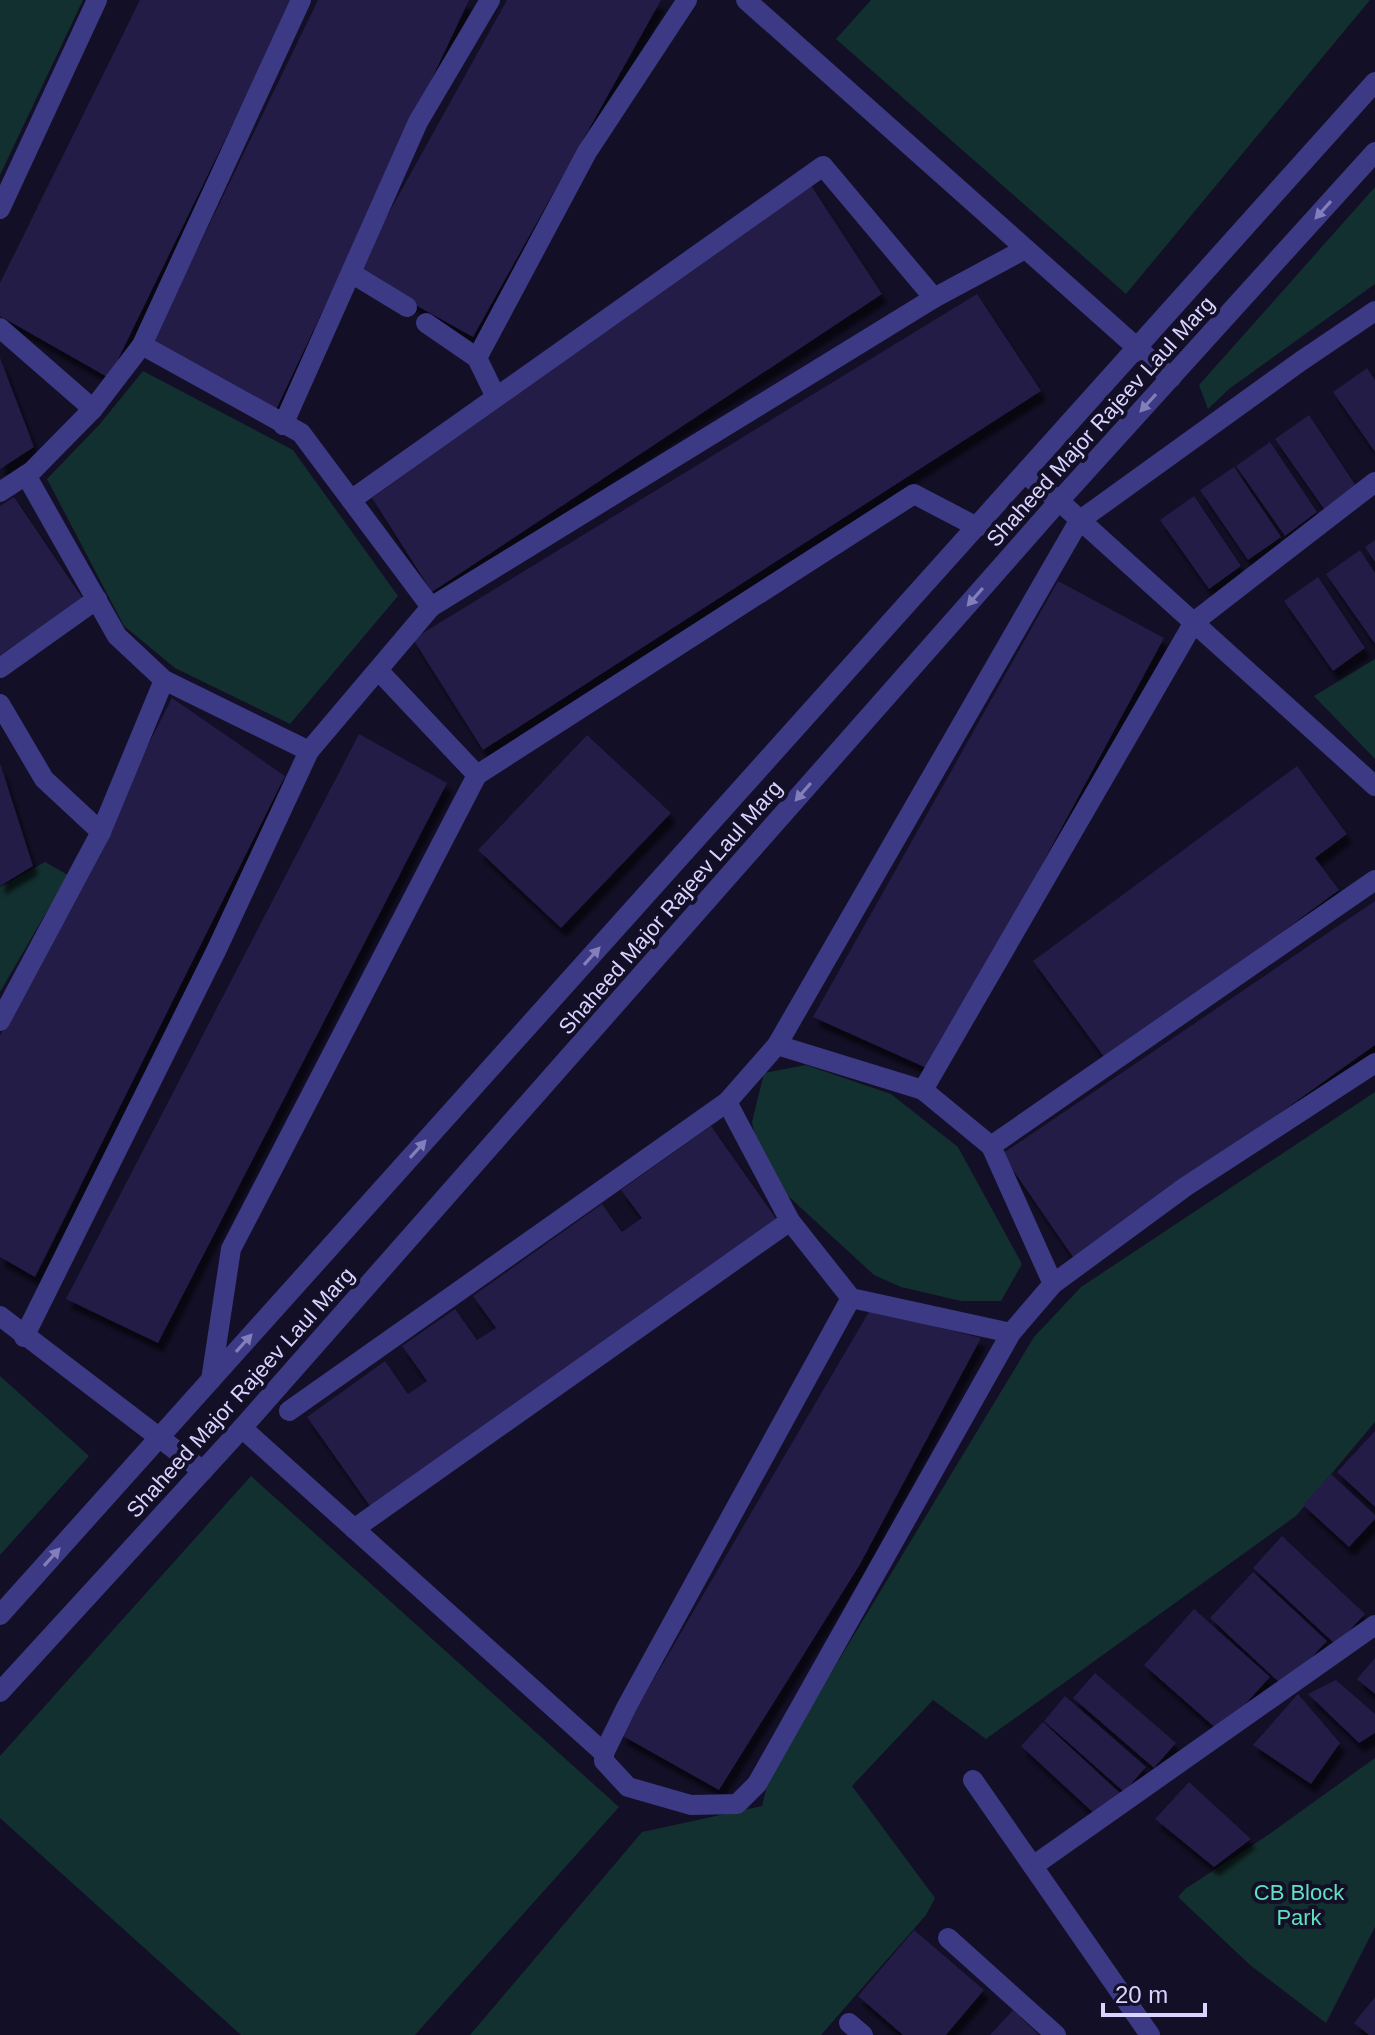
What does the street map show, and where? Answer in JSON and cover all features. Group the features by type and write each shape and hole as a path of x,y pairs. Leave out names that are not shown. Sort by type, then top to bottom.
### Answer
{"street":[{"path":"0,209 97,0"},
{"path":"0,492 26,475 93,409 142,345 301,0"},
{"path":"283,425 418,122 490,0"},
{"path":"477,358 587,152 687,0"},
{"path":"746,0 1171,378"},
{"name":"Shaheed Major Rajeev Laul Marg","path":"0,1615 1375,82"},
{"name":"Shaheed Major Rajeev Laul Marg","path":"0,1692 242,1428 1059,501 1375,152"},
{"path":"351,500 823,166 934,298"},
{"path":"24,1337 216,951 309,751 431,607 934,298 1025,249"},
{"path":"351,273 407,307"},
{"path":"289,1411 727,1102 777,1045 1079,521 1375,311"},
{"path":"426,323 477,358 496,397"},
{"path":"0,328 93,409"},
{"path":"142,345 301,433 431,607"},
{"path":"1025,474 1059,501 1375,786"},
{"path":"26,475 117,636 164,680 309,751"},
{"path":"923,1090 1194,622 1375,482"},
{"path":"211,1380 231,1249 477,775 914,494 977,527"},
{"path":"0,668 97,599"},
{"path":"378,670 477,775"},
{"path":"0,1021 101,832 164,680"},
{"path":"0,704 44,779 101,832"},
{"path":"991,1146 1375,880"},
{"path":"777,1045 923,1090 991,1146 1053,1284"},
{"path":"851,1298 604,1753 604,1761 628,1787 691,1805 737,1804 757,1784 1011,1333 1053,1284 1185,1187 1375,1063"},
{"path":"727,1102 790,1221 851,1298 1011,1333"},
{"path":"354,1529 790,1221"},
{"path":"0,1316 203,1471"},
{"path":"242,1428 604,1753"},
{"path":"1033,1866 1375,1625"},
{"path":"973,1780 1150,2035"},
{"path":"948,1938 1056,2035"}],"green space":[{"path":"0,0 83,0 0,175"},
{"path":"871,0 1370,0 1126,294 836,39"},
{"path":"1375,187 1375,284 1229,389 1208,409 1199,385"},
{"path":"143,371 293,450 398,596 290,724 175,668 124,626 47,479 99,425"},
{"path":"1375,659 1375,759 1314,696"},
{"path":"45,862 68,875 0,992 0,887"},
{"path":"806,1065 891,1094 958,1147 1022,1264 1001,1301 961,1301 901,1287 874,1275 763,1173 752,1122 764,1073"},
{"path":"1375,1092 1375,1422 1296,1516 986,1739 933,1700 852,1786 935,1898 926,1915 821,2035 470,2035 642,1832 762,1806 770,1774 1034,1337 1081,1287"},
{"path":"0,1376 89,1456 0,1555"},
{"path":"251,1476 619,1807 415,2035 241,2035 0,1818 0,1756"},
{"name":"CB Block Park","path":"1375,1758 1375,1927 1326,2023 1250,1965 1178,1897 1185,1889 1268,1835"}],"building":[{"path":"140,0 293,0 109,378 0,316 0,283"},
{"path":"318,0 469,0 276,410 153,341"},
{"path":"507,0 661,0 473,337 356,272"},
{"path":"810,184 882,294 432,592 372,498"},
{"path":"977,294 1041,391 483,750 413,639"},
{"path":"0,358 34,447 0,469"},
{"path":"1367,368 1375,380 1375,452 1333,392"},
{"path":"1309,415 1356,486 1324,509 1275,439"},
{"path":"1270,442 1317,512 1285,536 1236,466"},
{"path":"1234,467 1281,537 1248,560 1200,490"},
{"path":"1194,496 1241,566 1209,589 1160,520"},
{"path":"14,497 83,599 0,655 0,506"},
{"path":"1375,540 1375,562 1365,547"},
{"path":"1360,550 1375,573 1375,644 1326,574"},
{"path":"1318,577 1365,648 1333,671 1284,601"},
{"path":"1058,581 1164,638 931,1070 813,1017"},
{"path":"172,698 285,776 35,1277 0,1257 0,1036"},
{"path":"359,734 447,783 158,1343 66,1299"},
{"path":"587,735 671,813 561,928 478,850"},
{"path":"0,763 33,866 0,886"},
{"path":"1297,766 1347,834 1315,858 1339,890 1107,1061 1033,961"},
{"path":"1375,901 1375,1045 1075,1260 1002,1154"},
{"path":"711,1126 777,1220 372,1509 307,1417 385,1361 408,1394 427,1381 402,1346 455,1309 477,1340 496,1328 473,1296 602,1204 622,1232 642,1218 621,1190"},
{"path":"870,1310 981,1338 859,1566 719,1790 621,1735"},
{"path":"1375,1431 1375,1507 1337,1472"},
{"path":"1331,1474 1375,1515 1375,1519 1349,1547 1303,1505"},
{"path":"1282,1536 1365,1614 1336,1645 1253,1568"},
{"path":"1253,1572 1327,1641 1284,1687 1210,1618"},
{"path":"1194,1609 1270,1677 1220,1732 1144,1665"},
{"path":"1375,1658 1375,1694 1357,1679"},
{"path":"1095,1673 1176,1743 1154,1768 1073,1698"},
{"path":"1336,1680 1375,1714 1375,1733 1359,1743 1308,1694"},
{"path":"1298,1694 1340,1743 1311,1784 1253,1745"},
{"path":"1065,1696 1146,1767 1124,1792 1044,1721"},
{"path":"1043,1722 1121,1794 1099,1818 1021,1746"},
{"path":"1189,1782 1251,1839 1214,1867 1155,1819"},
{"path":"914,1930 984,1990 946,2035 903,2035 858,1996"},
{"path":"1375,1997 1375,2035 1369,2035 1354,2023"},
{"path":"1013,2010 1039,2035 990,2035"}]}
